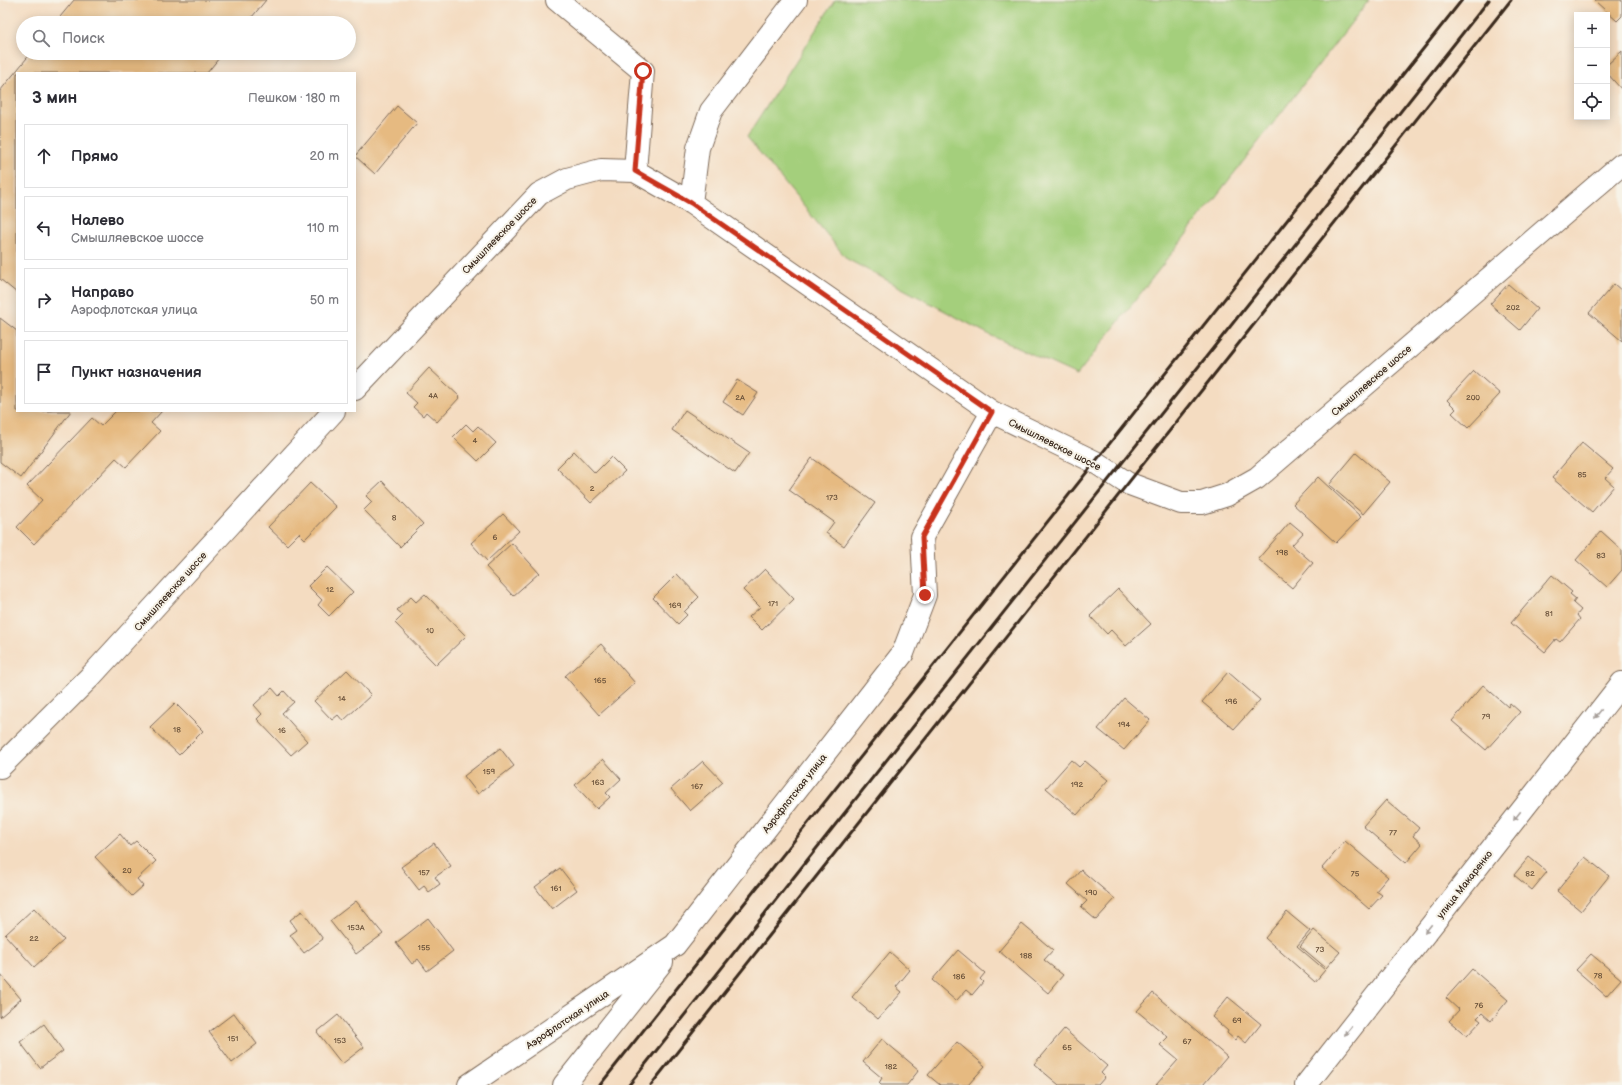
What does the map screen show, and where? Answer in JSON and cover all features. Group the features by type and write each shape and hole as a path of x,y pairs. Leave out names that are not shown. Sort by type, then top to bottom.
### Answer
{"street":[{"path":"557,0 643,71 635,171"},
{"path":"691,203 698,148 711,112 796,0"},
{"name":"Смышляевское шоссе","path":"356,387 539,194 567,179 601,170 635,171 691,203 992,412 1095,462 1128,483 1181,503 1202,503 1227,495 1256,478 1622,164"},
{"name":"Смышляевское шоссе","path":"0,767 91,676 333,412"},
{"name":"Аэрофлотская улица","path":"469,1085 675,946 903,653 925,595 922,537 992,412"},
{"name":"улица Макаренко","path":"1306,1085 1622,683"},
{"path":"564,1085 675,946"}],"green space":[{"path":"835,0 1369,0 1077,375 992,336 847,259 747,137"}],"building":[{"path":"74,0 266,0 253,16 61,16"},
{"path":"1594,0 1622,0 1622,16 1617,21 1610,15 1610,12 1607,12"},
{"path":"1622,51 1622,90 1610,76 1610,62"},
{"path":"25,60 217,60 208,72 16,72 16,292 0,279 0,91"},
{"path":"397,106 417,123 375,174 356,157 356,155"},
{"path":"1508,284 1537,309 1520,330 1490,304"},
{"path":"1614,284 1622,291 1622,341 1589,313"},
{"path":"0,318 16,330 16,412 70,412 21,478 0,462"},
{"path":"429,368 460,397 437,422 426,412 423,416 413,407 417,403 406,393"},
{"path":"1474,371 1500,394 1468,428 1452,413 1456,409 1447,400"},
{"path":"737,380 758,393 743,415 723,402"},
{"path":"685,410 749,453 735,473 672,430"},
{"path":"115,412 161,412 151,423 160,431 126,467 116,458 34,544 17,527 42,500 27,486 92,418 101,426"},
{"path":"466,424 473,431 478,426 496,443 478,461 453,437"},
{"path":"1582,443 1613,469 1605,478 1614,486 1592,512 1552,478"},
{"path":"574,451 595,473 611,457 625,471 591,503 557,468"},
{"path":"1356,453 1390,482 1363,514 1329,485"},
{"path":"812,458 875,503 844,546 826,533 834,522 789,490"},
{"path":"1318,477 1361,517 1336,543 1293,504"},
{"path":"382,481 423,524 400,547 364,510 372,502 366,496"},
{"path":"310,483 336,507 305,539 299,533 287,545 268,527"},
{"path":"503,514 519,531 487,561 471,543"},
{"path":"1290,522 1303,533 1292,545 1313,563 1292,588 1258,559"},
{"path":"1601,531 1622,550 1622,570 1607,587 1576,560"},
{"path":"512,543 539,573 513,596 486,567"},
{"path":"327,567 353,592 329,616 318,605 322,600 308,586"},
{"path":"765,569 794,599 762,630 749,617 760,607 743,590"},
{"path":"677,574 699,597 684,612 687,615 678,624 653,598"},
{"path":"1552,575 1572,592 1570,594 1576,599 1573,603 1581,610 1577,615 1580,619 1560,642 1556,639 1545,652 1511,623"},
{"path":"1118,589 1151,624 1126,646 1111,630 1107,634 1090,616"},
{"path":"425,594 466,636 436,665 395,623 403,615 397,610 411,597 416,602"},
{"path":"601,644 635,683 599,715 565,676"},
{"path":"347,670 371,695 343,721 338,715 332,720 314,701"},
{"path":"1228,672 1260,700 1234,729 1202,702"},
{"path":"1483,685 1508,707 1510,703 1520,712 1486,750 1452,721"},
{"path":"272,688 279,696 284,691 294,702 282,713 307,741 291,755 257,719 262,714 254,705"},
{"path":"1124,698 1150,720 1124,750 1098,729"},
{"path":"175,703 203,731 179,755 150,727"},
{"path":"500,748 514,766 478,794 464,776"},
{"path":"603,759 621,779 606,793 610,797 597,809 575,785"},
{"path":"1071,760 1079,767 1085,761 1108,780 1077,815 1046,788"},
{"path":"703,761 723,782 690,811 671,789"},
{"path":"1386,800 1419,828 1413,836 1422,844 1406,863 1363,826"},
{"path":"120,834 130,846 136,841 156,861 137,879 143,886 132,896 95,857"},
{"path":"1345,841 1388,877 1376,891 1382,895 1369,909 1322,868"},
{"path":"434,843 451,866 435,877 440,884 429,892 424,886 419,890 401,867"},
{"path":"1529,857 1547,872 1532,890 1514,875"},
{"path":"1585,857 1609,876 1581,911 1557,891"},
{"path":"560,868 577,890 552,909 535,887"},
{"path":"1081,870 1115,899 1096,920 1081,907 1087,901 1068,884"},
{"path":"356,901 383,934 356,954 330,921"},
{"path":"34,908 64,940 34,967 5,935"},
{"path":"302,911 323,939 304,953 290,935 297,930 290,920"},
{"path":"1287,912 1310,931 1297,946 1325,970 1315,982 1265,938"},
{"path":"428,918 453,951 427,971 418,959 412,964 396,943"},
{"path":"1022,924 1053,950 1044,960 1063,975 1048,993 999,951"},
{"path":"1314,930 1340,952 1326,968 1300,946"},
{"path":"958,950 985,973 980,979 983,982 972,995 966,990 956,1001 932,980"},
{"path":"890,952 910,970 896,987 902,992 878,1019 852,997"},
{"path":"1591,954 1621,979 1606,996 1576,970"},
{"path":"1472,969 1508,1000 1491,1021 1482,1013 1477,1018 1481,1021 1467,1036 1449,1021 1459,1010 1446,998"},
{"path":"0,974 21,999 0,1017"},
{"path":"1153,993 1227,1057 1203,1085 1156,1085 1178,1060 1160,1045 1168,1037 1137,1011"},
{"path":"1228,997 1261,1024 1246,1043 1238,1036 1235,1040 1227,1033 1228,1031 1212,1017"},
{"path":"234,1013 257,1044 232,1063 209,1032"},
{"path":"338,1015 364,1047 342,1064 317,1032"},
{"path":"44,1024 63,1051 40,1068 20,1042"},
{"path":"1064,1029 1107,1066 1101,1073 1105,1077 1098,1085 1059,1085 1034,1064"},
{"path":"882,1039 919,1070 907,1085 881,1085 879,1083 882,1078 863,1062"},
{"path":"957,1042 985,1066 968,1085 940,1085 928,1075"}],"railway":[{"path":"600,1085 1462,0"},
{"path":"629,1085 1489,0"},
{"path":"651,1085 1511,0"}],"route":[{"path":"643,71 635,171 691,203 992,412 922,537 925,595"}]}
